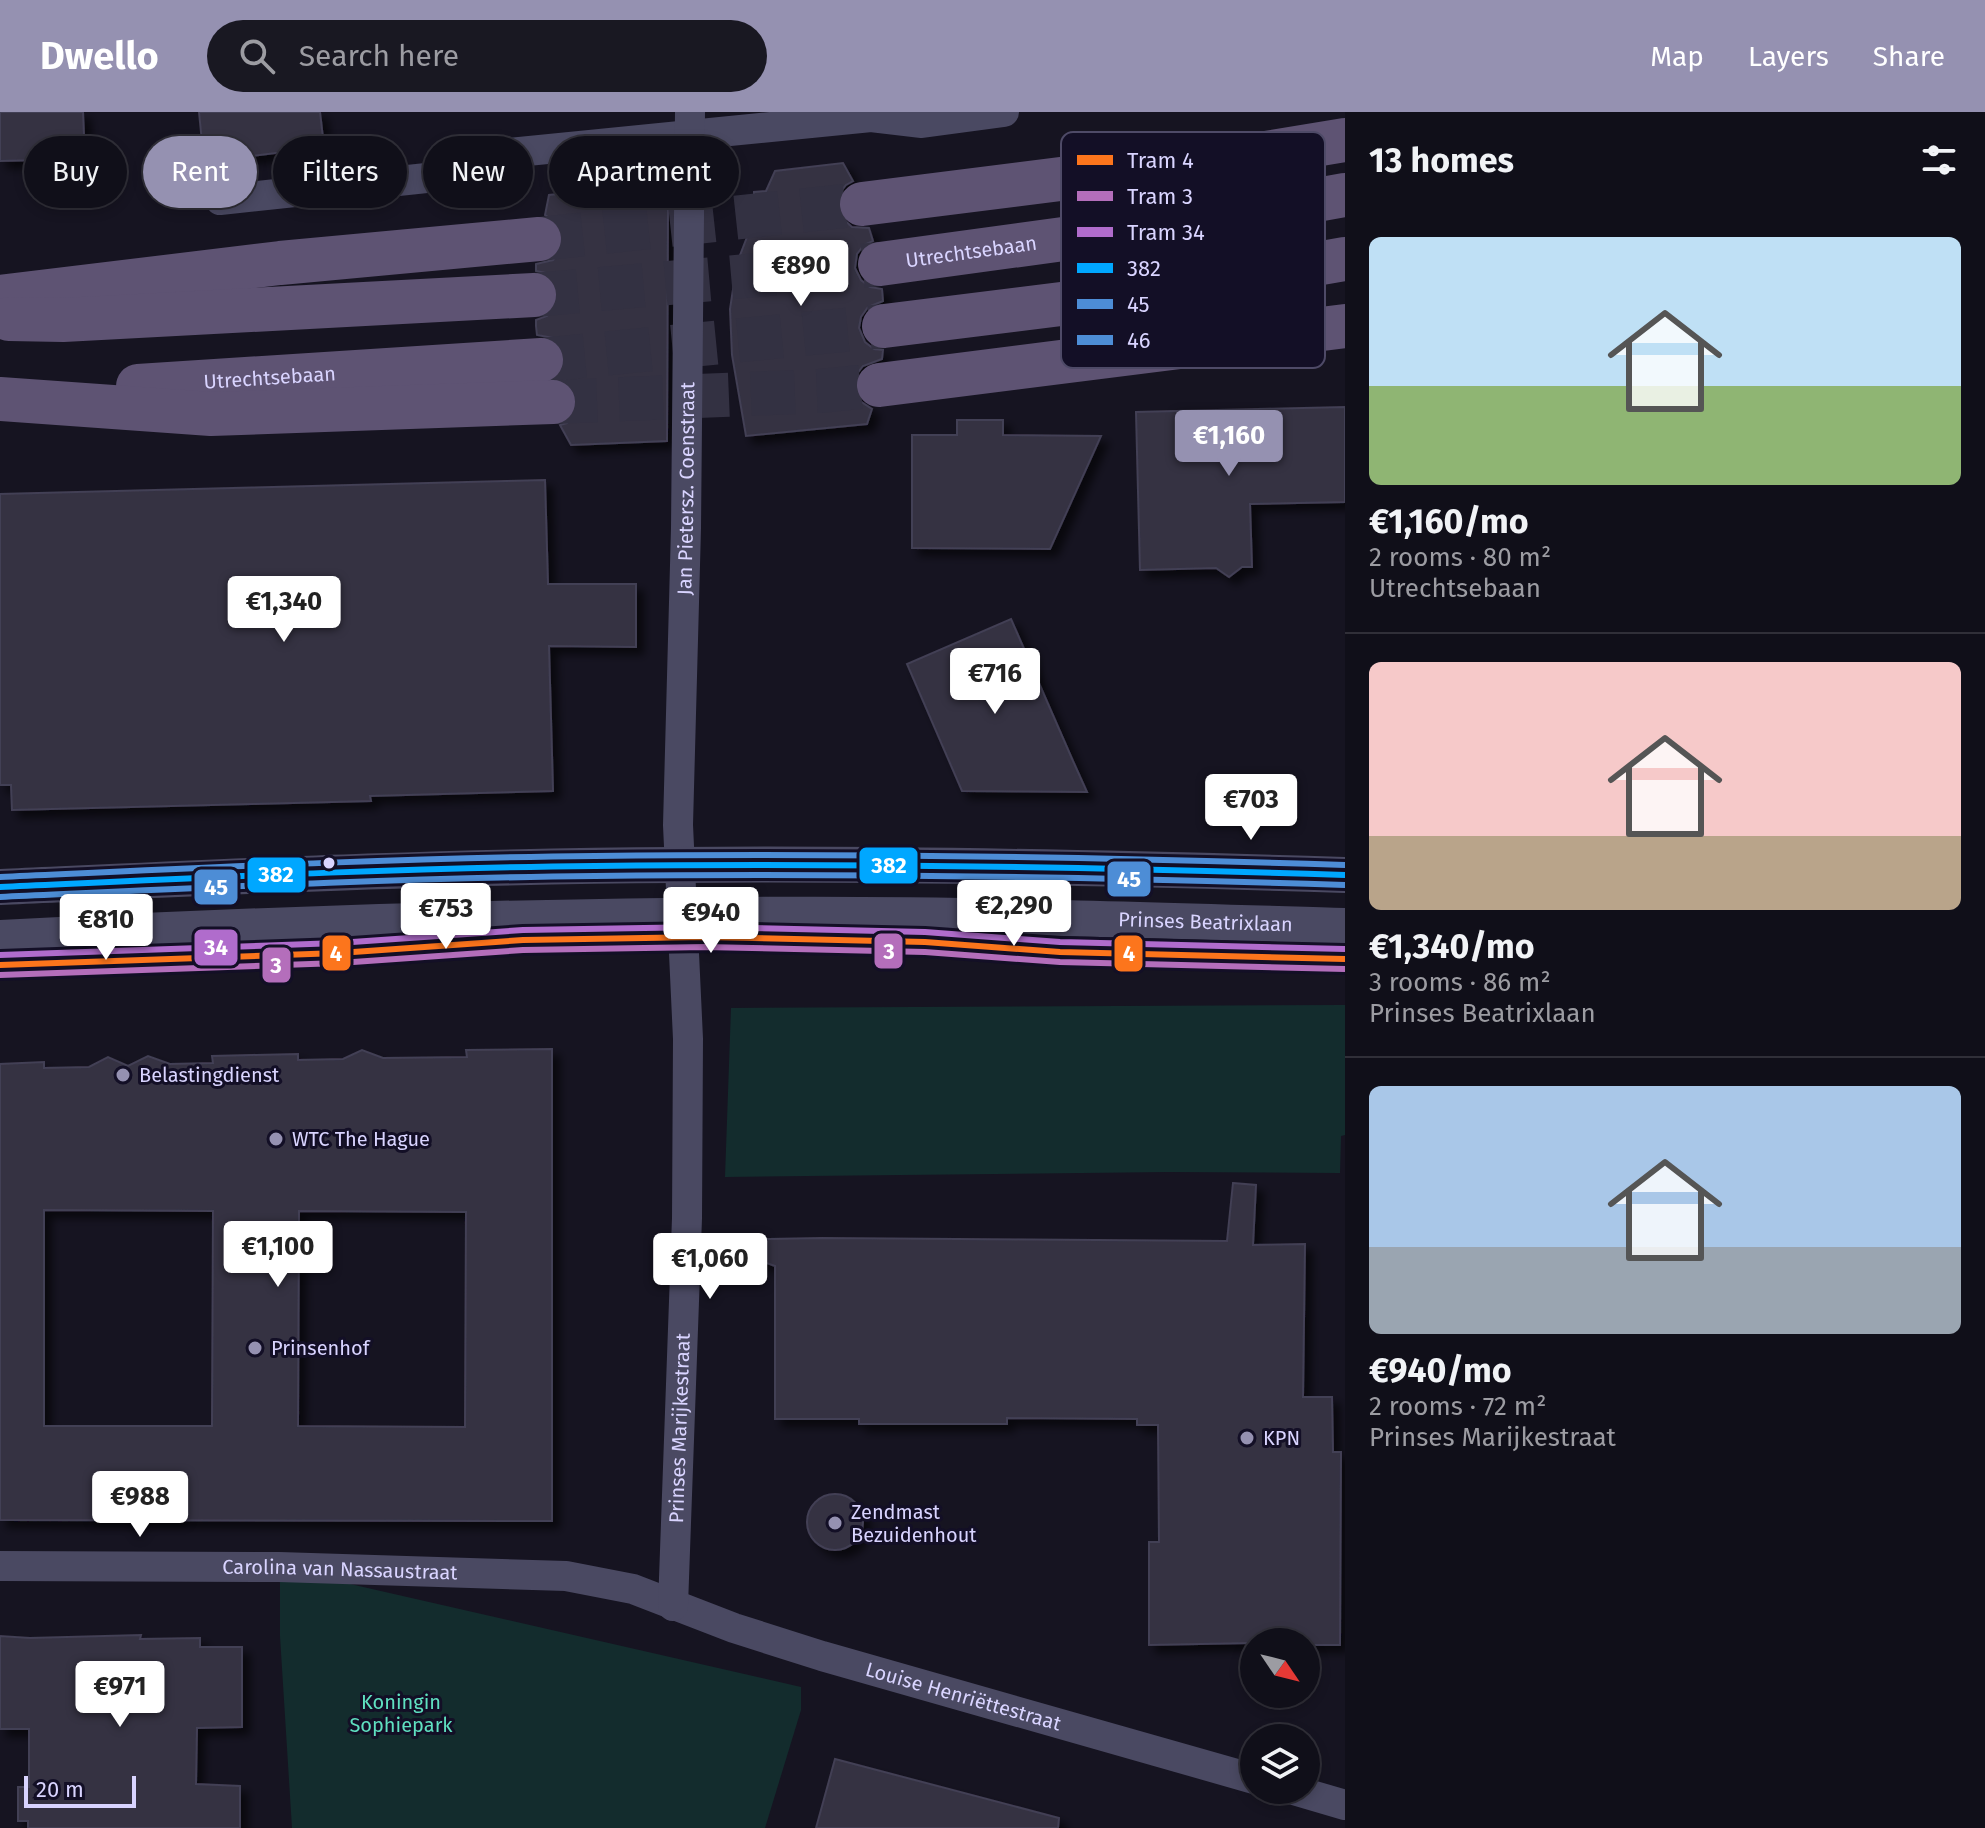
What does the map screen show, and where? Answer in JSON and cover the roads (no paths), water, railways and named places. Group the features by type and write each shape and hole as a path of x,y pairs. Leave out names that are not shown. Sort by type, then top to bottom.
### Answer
{"main road":[{"path":"1325,143 1345,140"},
{"path":"862,204 1061,179"},
{"name":"Utrechtsebaan","path":"1325,199 1345,195"},
{"path":"0,297 280,263 539,239"},
{"name":"Utrechtsebaan","path":"880,264 1061,239"},
{"path":"1325,262 1345,259"},
{"path":"0,319 63,320 534,295"},
{"path":"884,326 1061,304"},
{"path":"1325,329 1345,326"},
{"name":"Utrechtsebaan","path":"0,397 541,360"},
{"path":"879,385 1061,362"},
{"path":"0,397 211,414 553,402"}],"street":[{"path":"257,196 464,174 498,154 690,124 871,117 922,123 1004,112"},
{"name":"Jan Pietersz. Coenstraat","path":"680,865 678,825 686,528 690,124"},
{"path":"0,887 335,872 680,865 962,865 1345,875"},
{"path":"680,865 683,916"},
{"name":"Prinses Beatrixlaan","path":"0,938 208,927 683,916 1062,919 1345,926"},
{"name":"Prinses Marijkestraat","path":"673,1606 687,1218 688,1039 683,916"},
{"name":"Carolina van Nassaustraat","path":"0,1566 279,1567 566,1576 633,1589 673,1606"},
{"name":"Louise Henriëttestraat","path":"673,1606 822,1656 1240,1775"},
{"path":"1320,1798 1345,1805"}],"tunnel":[{"path":"539,239 862,204"},
{"path":"534,295 880,264"},
{"path":"541,360 884,326"},
{"path":"553,402 820,391 879,385"}],"tram line":[{"name":"34","path":"0,955 338,943 523,930 705,927 925,932 1060,942 1345,949"},
{"name":"4","path":"0,965 339,953 523,940 705,937 925,942 1060,952 1345,959"},
{"name":"3","path":"0,975 339,963 523,950 705,947 925,952 1060,962 1345,969"}],"place":[{"name":"Belastingdienst","path":"123,1075"},
{"name":"WTC The Hague","path":"276,1139"},
{"name":"Prinsenhof","path":"255,1348"},
{"name":"KPN","path":"1247,1438"},
{"name":"Zendmast Bezuidenhout","path":"835,1523"}],"park label":[{"name":"Koningin Sophiepark","path":"401,1714"}]}
